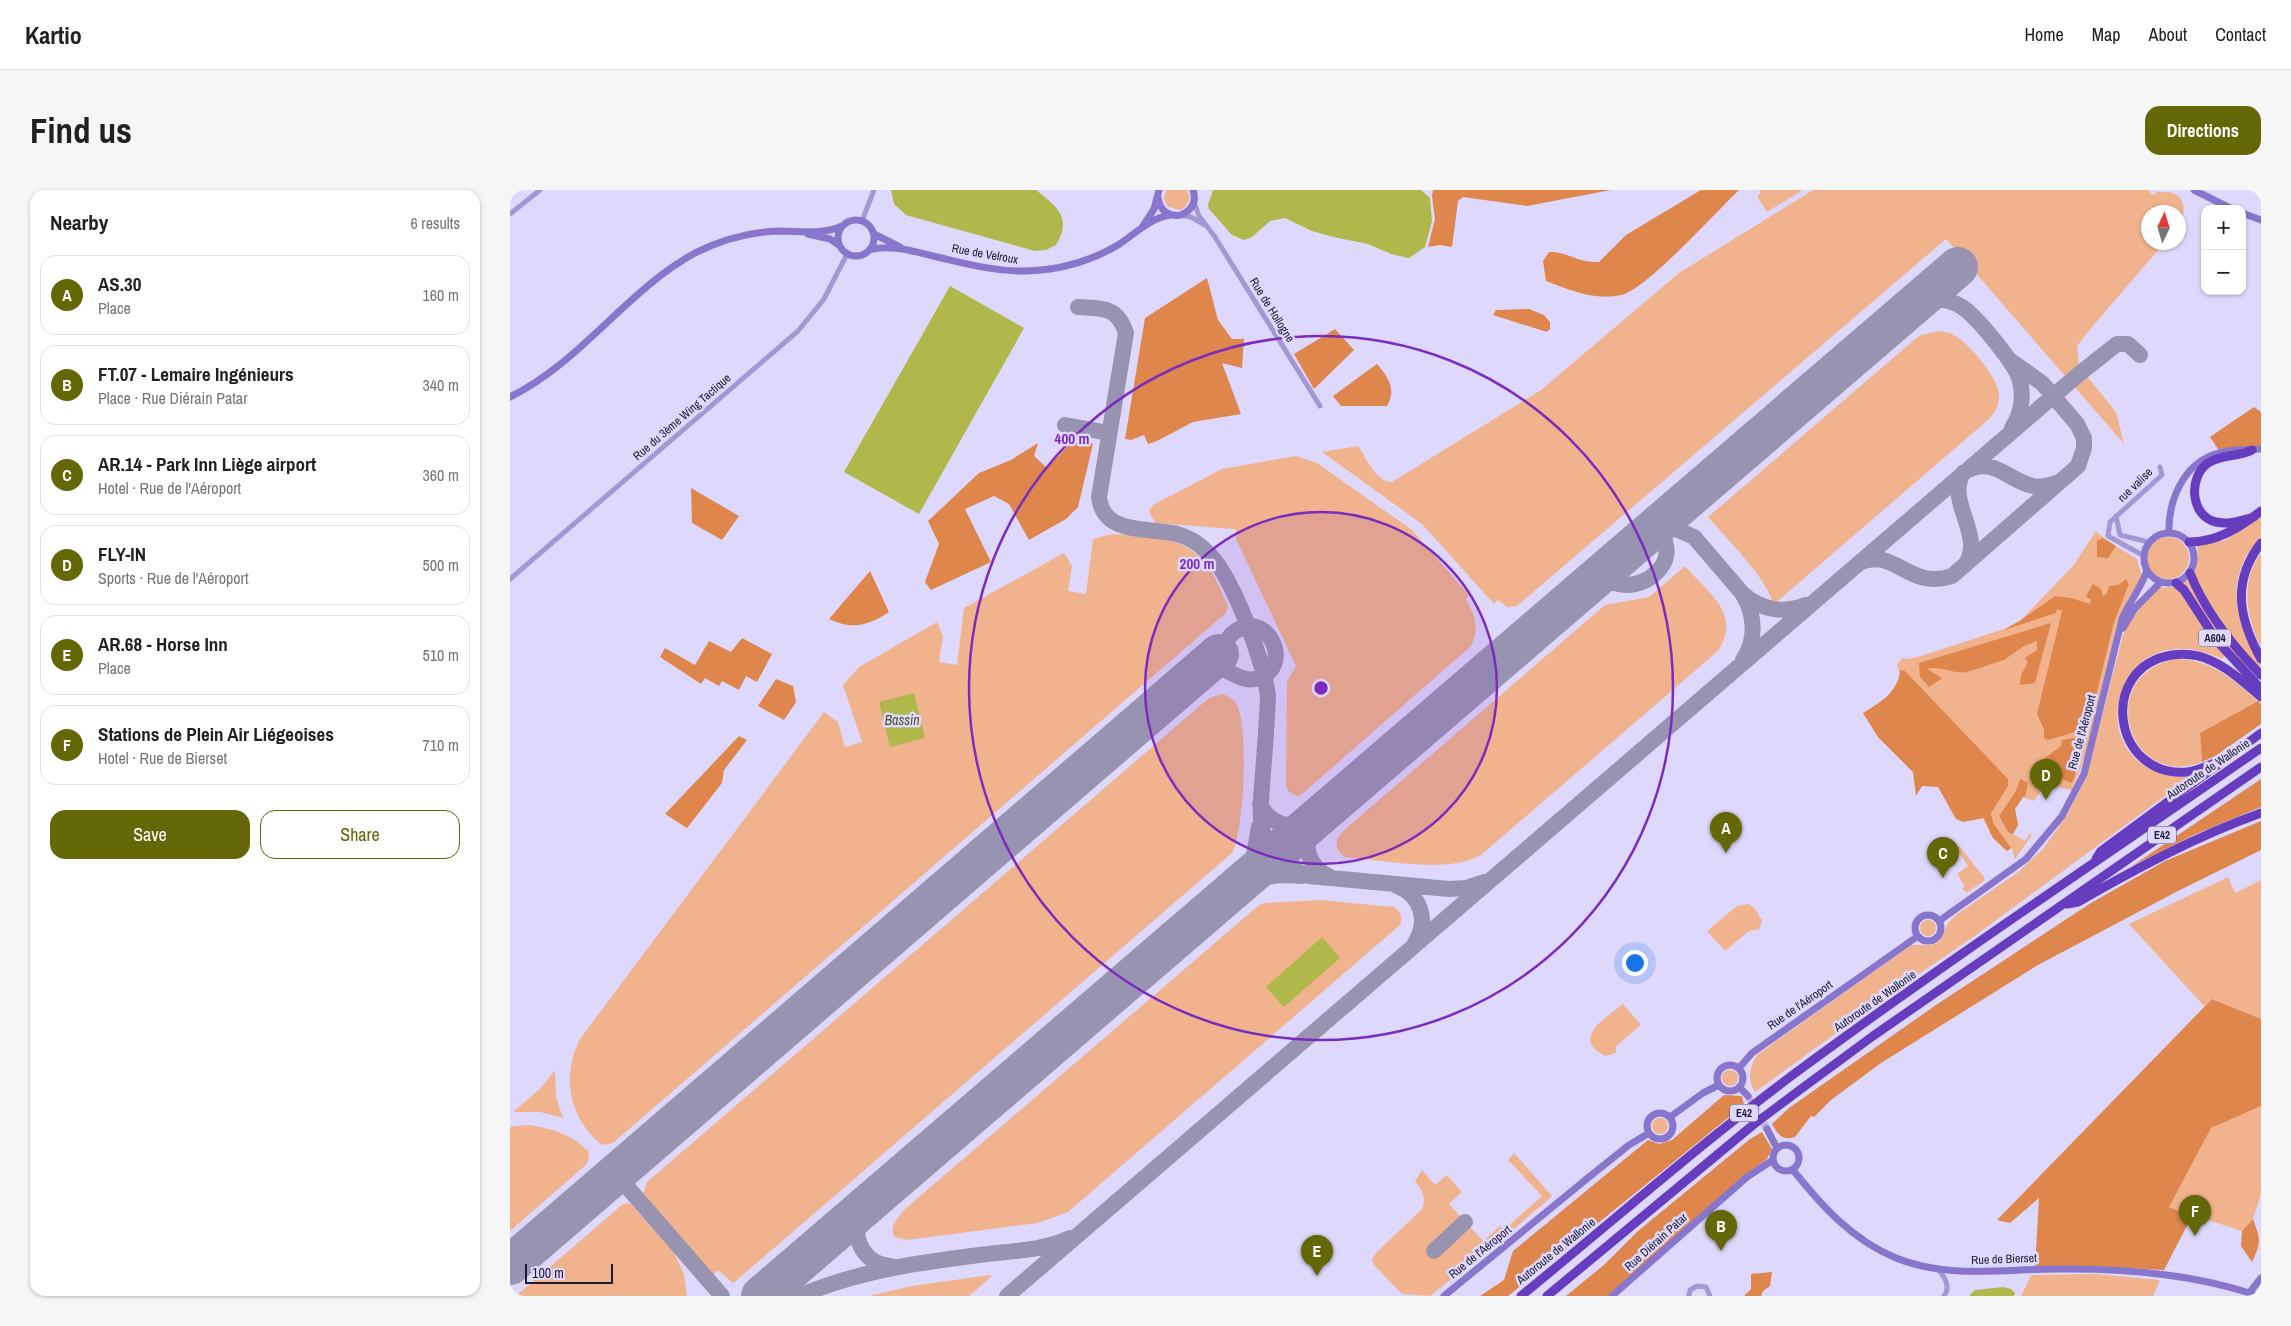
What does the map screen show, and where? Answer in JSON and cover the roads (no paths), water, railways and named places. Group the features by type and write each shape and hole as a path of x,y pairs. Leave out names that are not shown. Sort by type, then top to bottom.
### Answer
{"highway":[{"path":"2257,449 2242,455 2220,458 2209,463 2200,471 2194,493 2196,504 2202,514 2209,520 2227,523 2258,514"},
{"path":"2189,542 2216,538 2258,514"},
{"path":"2261,543 2246,568 2241,600 2248,633 2261,659"},
{"name":"A604","path":"2190,573 2201,597 2224,632 2240,653 2261,675"},
{"name":"A604","path":"2176,583 2187,594 2217,641 2261,689"},
{"path":"2219,762 2196,770 2176,772 2165,770 2143,759 2130,743 2123,724 2123,702 2130,682 2141,669 2156,660 2176,654 2201,656 2223,667 2261,697"},
{"path":"2095,862 2101,850 2261,732"},
{"name":"Autoroute de Wallonie","path":"1521,1296 1794,1074 2095,862 2261,748"},
{"name":"E42","path":"1547,1296 1753,1126 1873,1036 2261,767"},
{"path":"2064,904 2078,902 2150,862 2261,813"}],"main road":[{"name":"Rue de Velroux","path":"1143,226 1154,209 1159,190"},
{"path":"2194,190 2224,205"},
{"path":"1158,198 1161,209 1170,215 1181,215 1190,210 1195,195"},
{"path":"2246,214 2261,220"},
{"name":"Rue de Velroux","path":"870,250 903,249 992,269 1038,271 1068,266 1094,257 1117,245 1143,226 1170,215"},
{"path":"510,397 552,371 662,275 695,253 719,243 749,235 779,231 804,232 828,230 853,220 862,221 871,228 874,240 870,250 859,256 847,254 830,239 804,232"},
{"path":"839,245 838,235 842,226"},
{"name":"Rue de Velroux","path":"874,234 903,249"},
{"path":"2169,533 2169,516 2175,496 2188,472 2196,464 2216,454 2257,449"},
{"path":"2169,533 2176,534 2189,542 2195,557 2190,573 2176,583 2161,582 2154,579 2146,570 2144,556 2149,542 2154,537 2169,533"},
{"name":"Rue de l'Aéroport","path":"1719,1084 1718,1074 1724,1066 1729,1065 1738,1068 1752,1053 1918,936 1924,940 1936,939 1941,928 1939,921 2020,865 2049,835 2062,816 2084,774 2122,619 2130,602 2144,581 2146,570"},
{"name":"Rue de l'Aéroport","path":"2118,637 2136,608 2161,582"},
{"path":"1918,936 1916,924 1920,918 1930,916 1939,921"},
{"path":"1670,1117 1719,1084 1722,1088 1731,1091 1739,1087 1743,1077 1738,1068"},
{"path":"1739,1087 1748,1096"},
{"path":"1661,1113 1670,1117 1673,1122 1673,1131 1666,1138 1656,1139 1649,1133 1647,1124 1651,1116 1661,1113"},
{"path":"1767,1129 1777,1148 1773,1160 1778,1168 1785,1172 1793,1170 1799,1162 1798,1151 1790,1145 1777,1148"},
{"name":"Rue de l'Aéroport","path":"1444,1296 1629,1145 1649,1133"},
{"name":"Rue Diérain Patar","path":"1612,1296 1747,1177 1773,1160"},
{"path":"1762,1168 1778,1168"},
{"name":"Rue de Bierset","path":"1793,1170 1815,1199 1856,1234 1895,1257 1939,1270 1978,1272 2032,1269 2116,1269 2163,1274 2250,1292 2259,1296"},
{"path":"2250,1292 2261,1278"}],"street":[{"path":"510,214 540,190"},
{"path":"862,221 874,190"},
{"name":"Rue de Hollogne","path":"1195,195 1205,225"},
{"name":"Rue de Hollogne","path":"1181,215 1191,217 1205,225 1215,237 1320,406"},
{"name":"Rue du 3ème Wing Tactique","path":"510,579 798,331 824,299 847,254"},
{"name":"rue valise","path":"2116,516 2162,475 2160,467"},
{"path":"2116,516 2120,535 2149,542"},
{"path":"2116,516 2110,522 2108,536 2144,556"},
{"path":"1939,1270 1948,1283 1947,1292 1944,1296"},
{"path":"1689,1296 1690,1290 1698,1286 1706,1288 1710,1296"}],"water":[{"path":"891,190 1036,190 1056,207 1060,213 1063,227 1056,245 1046,250 1035,251 906,215 894,204"},
{"path":"1213,190 1421,190 1430,198 1432,221 1425,247 1409,258 1391,254 1368,244 1312,231 1285,218 1270,221 1252,237 1244,240 1232,235 1209,209 1208,205"},
{"path":"950,286 1024,328 919,514 844,472"},
{"name":"Bassin","path":"914,693 925,738 890,747 879,702"},
{"path":"1322,937 1340,958 1284,1007 1266,987"},
{"path":"2003,1287 2011,1289 2015,1293 2014,1296 1969,1296 1975,1290"}],"tunnel":[{"path":"1748,1096 1767,1129"}],"place":[{"name":"FLY-IN","path":"2046,800"},
{"name":"AS.30","path":"1726,853"},
{"name":"AR.14 - Park Inn Liège airport","path":"1943,878"},
{"name":"Stations de Plein Air Liégeoises","path":"2195,1236"},
{"name":"FT.07 - Lemaire Ingénieurs","path":"1721,1251"},
{"name":"AR.68 - Horse Inn","path":"1317,1276"}]}
